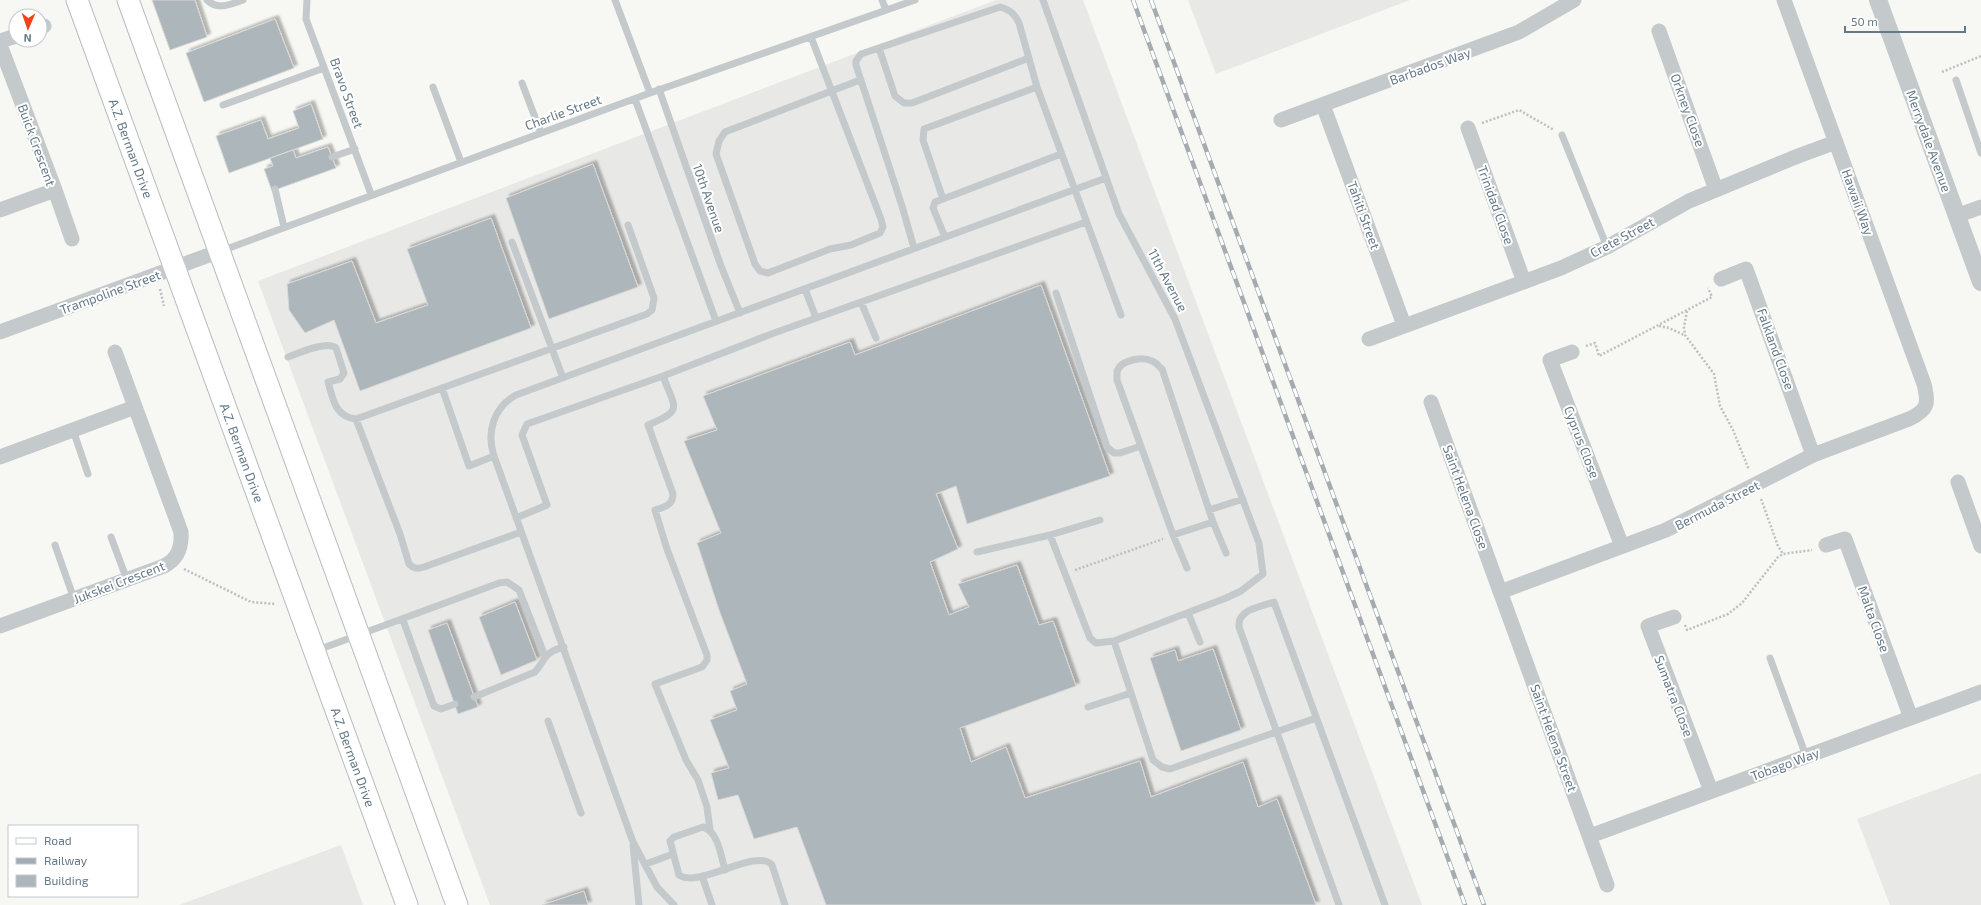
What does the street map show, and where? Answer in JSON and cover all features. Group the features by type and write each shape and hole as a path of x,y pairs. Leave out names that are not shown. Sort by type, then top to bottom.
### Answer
{"main road":[{"name":"A.Z. Berman Drive","path":"77,0 100,59 174,269 407,905"},
{"path":"128,0 457,905"}],"street":[{"name":"Barbados Way","path":"1281,120 1519,32 1574,0"},
{"name":"Hawaii Way","path":"1784,0 1924,384 1927,397 1926,405"},
{"name":"Merrydale Avenue","path":"1878,0 1981,282"},
{"name":"Orkney Close","path":"1659,32 1716,190"},
{"name":"Buick Crescent","path":"0,45 55,190 0,210"},
{"name":"Tahiti Street","path":"1323,105 1404,325"},
{"name":"Trinidad Close","path":"1468,128 1524,282"},
{"name":"Crete Street","path":"1368,339 1561,268 1607,248 1689,201 1836,142"},
{"path":"55,190 72,239"},
{"path":"1956,216 1981,207"},
{"name":"Trampoline Street","path":"0,332 220,251"},
{"name":"Falkland Close","path":"1721,279 1746,269 1813,455"},
{"name":"Jukskei Crescent","path":"0,626 172,562 179,552 182,542 181,532 115,352"},
{"name":"Cyprus Close","path":"1572,352 1550,360 1622,546"},
{"name":"Saint Helena Close","path":"1431,402 1500,592"},
{"name":"Bermuda Street","path":"1500,592 1666,530 1813,455 1910,419 1921,413 1926,405"},
{"path":"0,457 135,407"},
{"path":"1958,482 1981,546"},
{"name":"Malta Close","path":"1826,545 1845,539 1911,718"},
{"name":"Saint Helena Street","path":"1500,592 1607,885"},
{"name":"Sumatra Close","path":"1678,618 1648,626 1711,791"},
{"name":"Tobago Way","path":"1590,836 1981,692"}],"lane":[{"path":"136,0 136,22"},
{"path":"208,0 215,6 222,6 243,0"},
{"name":"Bravo Street","path":"307,0 305,9 306,19 371,194"},
{"path":"615,0 650,93"},
{"path":"882,0 886,10"},
{"name":"Charlie Street","path":"220,251 371,194 635,98 915,0"},
{"name":"11th Avenue","path":"1043,0 1106,178 1123,221 1175,319 1259,543 1264,574 1241,591 1188,613"},
{"path":"914,248 902,206 860,80 856,65 858,57 861,54 1000,7 1014,14 1037,87 1121,315"},
{"path":"811,37 831,90 881,220 882,230 880,233 857,243 830,249 764,273 760,271 755,264 716,154 719,141 725,132 831,90 860,80"},
{"path":"879,48 895,96 904,103 912,103 1029,58"},
{"path":"224,105 324,68"},
{"path":"1956,80 1981,153"},
{"path":"522,83 541,133"},
{"path":"433,87 461,162"},
{"path":"943,199 923,140 924,129 1037,87"},
{"name":"10th Avenue","path":"659,90 721,266 740,313"},
{"path":"635,98 716,321"},
{"path":"1562,135 1607,248"},
{"path":"332,157 355,149"},
{"path":"945,238 933,208 935,202 1061,154"},
{"path":"674,905 657,887 633,842 494,456 490,444 490,435 500,407 506,400 516,396 914,248 945,238 1074,188 1106,178"},
{"path":"275,190 284,227"},
{"path":"516,518 547,505 522,435 527,424 663,376 816,318 1086,222"},
{"path":"288,357 325,345 334,346 344,373 340,379 328,382 337,410 348,418 356,419 647,314 652,310 654,298 628,224"},
{"path":"512,242 551,348 564,378"},
{"path":"805,289 816,318"},
{"path":"1056,293 1107,447 1114,453 1120,453 1141,446"},
{"path":"861,302 876,338"},
{"path":"1187,568 1173,535 1117,380 1117,371 1121,366 1134,360 1144,358 1153,361 1162,369 1213,522 1226,553"},
{"path":"663,376 674,409 670,416 648,425 673,494 673,499 668,506 655,510 667,549 707,655 707,660 702,667 655,684 686,760 698,780 707,807 710,830"},
{"path":"442,388 469,466 494,456"},
{"path":"356,419 397,526 409,564 412,567 417,569 424,567 521,532"},
{"path":"74,430 88,474"},
{"path":"1209,510 1242,499"},
{"path":"977,552 1050,535 1100,520"},
{"path":"1173,535 1213,522"},
{"path":"1050,535 1090,638 1096,643 1114,641 1188,613 1200,642"},
{"path":"111,537 127,580"},
{"path":"55,545 74,599"},
{"path":"315,651 403,620 499,583 507,582 519,590 545,656"},
{"path":"1339,905 1238,627 1239,617 1243,613 1274,602 1385,905"},
{"path":"403,620 434,706 442,709 455,704"},
{"path":"1114,641 1152,760 1162,767 1170,769 1316,718"},
{"path":"474,697 535,672 541,665 545,656 556,649 564,647"},
{"path":"1770,658 1806,756"},
{"path":"1088,707 1131,693"},
{"path":"548,721 580,813"},
{"path":"725,870 714,834 710,830 703,827 672,839 670,844 681,877 702,876 725,870 758,859 768,861 772,865 785,905"},
{"path":"633,842 639,905"},
{"path":"646,864 673,854"},
{"path":"702,876 712,905"}],"path":[{"path":"1942,72 1981,56"},
{"path":"1468,128 1519,110 1562,135"},
{"path":"1595,343 1599,356 1658,326 1712,297 1706,285"},
{"path":"1685,335 1684,322 1687,310"},
{"path":"1658,326 1669,328 1685,335 1714,374 1720,406 1733,430 1751,476"},
{"path":"1759,494 1783,554"},
{"path":"1064,573 1173,535"},
{"path":"1678,618 1687,630 1728,614 1742,604 1778,557 1783,554 1811,550"},
{"path":"172,562 251,602 276,604"}],"shaded area":[{"path":"996,0 1083,0 1422,905 490,905 258,281"},
{"path":"1188,0 1410,0 1216,74"},
{"path":"1981,773 1981,905 1890,905 1857,819"},
{"path":"341,845 363,905 179,905"}],"building":[{"path":"152,0 195,0 207,37 170,50"},
{"path":"275,19 294,68 204,102 186,53"},
{"path":"311,104 323,139 229,173 216,136 261,120 268,139 299,128 293,111"},
{"path":"328,147 336,168 272,191 264,169 273,166 270,158 293,150 296,158"},
{"path":"593,164 638,287 549,319 506,198"},
{"path":"491,218 531,328 360,391 334,320 305,333 289,310 287,284 352,261 376,323 428,305 407,249"},
{"path":"1041,285 1110,476 967,524 956,486 936,494 958,549 930,562 949,615 969,607 958,584 1017,565 1039,625 1053,621 1076,686 960,728 971,762 1006,747 1025,798 1140,761 1151,797 1243,762 1258,807 1277,799 1316,905 826,905 797,827 754,839 738,795 718,800 711,773 729,768 710,720 737,710 730,691 747,684 719,610 697,543 721,533 684,441 717,430 703,396 850,342 855,355"},
{"path":"515,602 537,660 501,675 479,617"},
{"path":"447,623 478,707 458,714 428,630"},
{"path":"1213,649 1241,730 1181,751 1150,658 1175,650 1178,661"},
{"path":"584,891 588,905 542,905"}],"railway":[{"path":"1133,0 1465,905"},
{"path":"1151,0 1484,905"}]}
